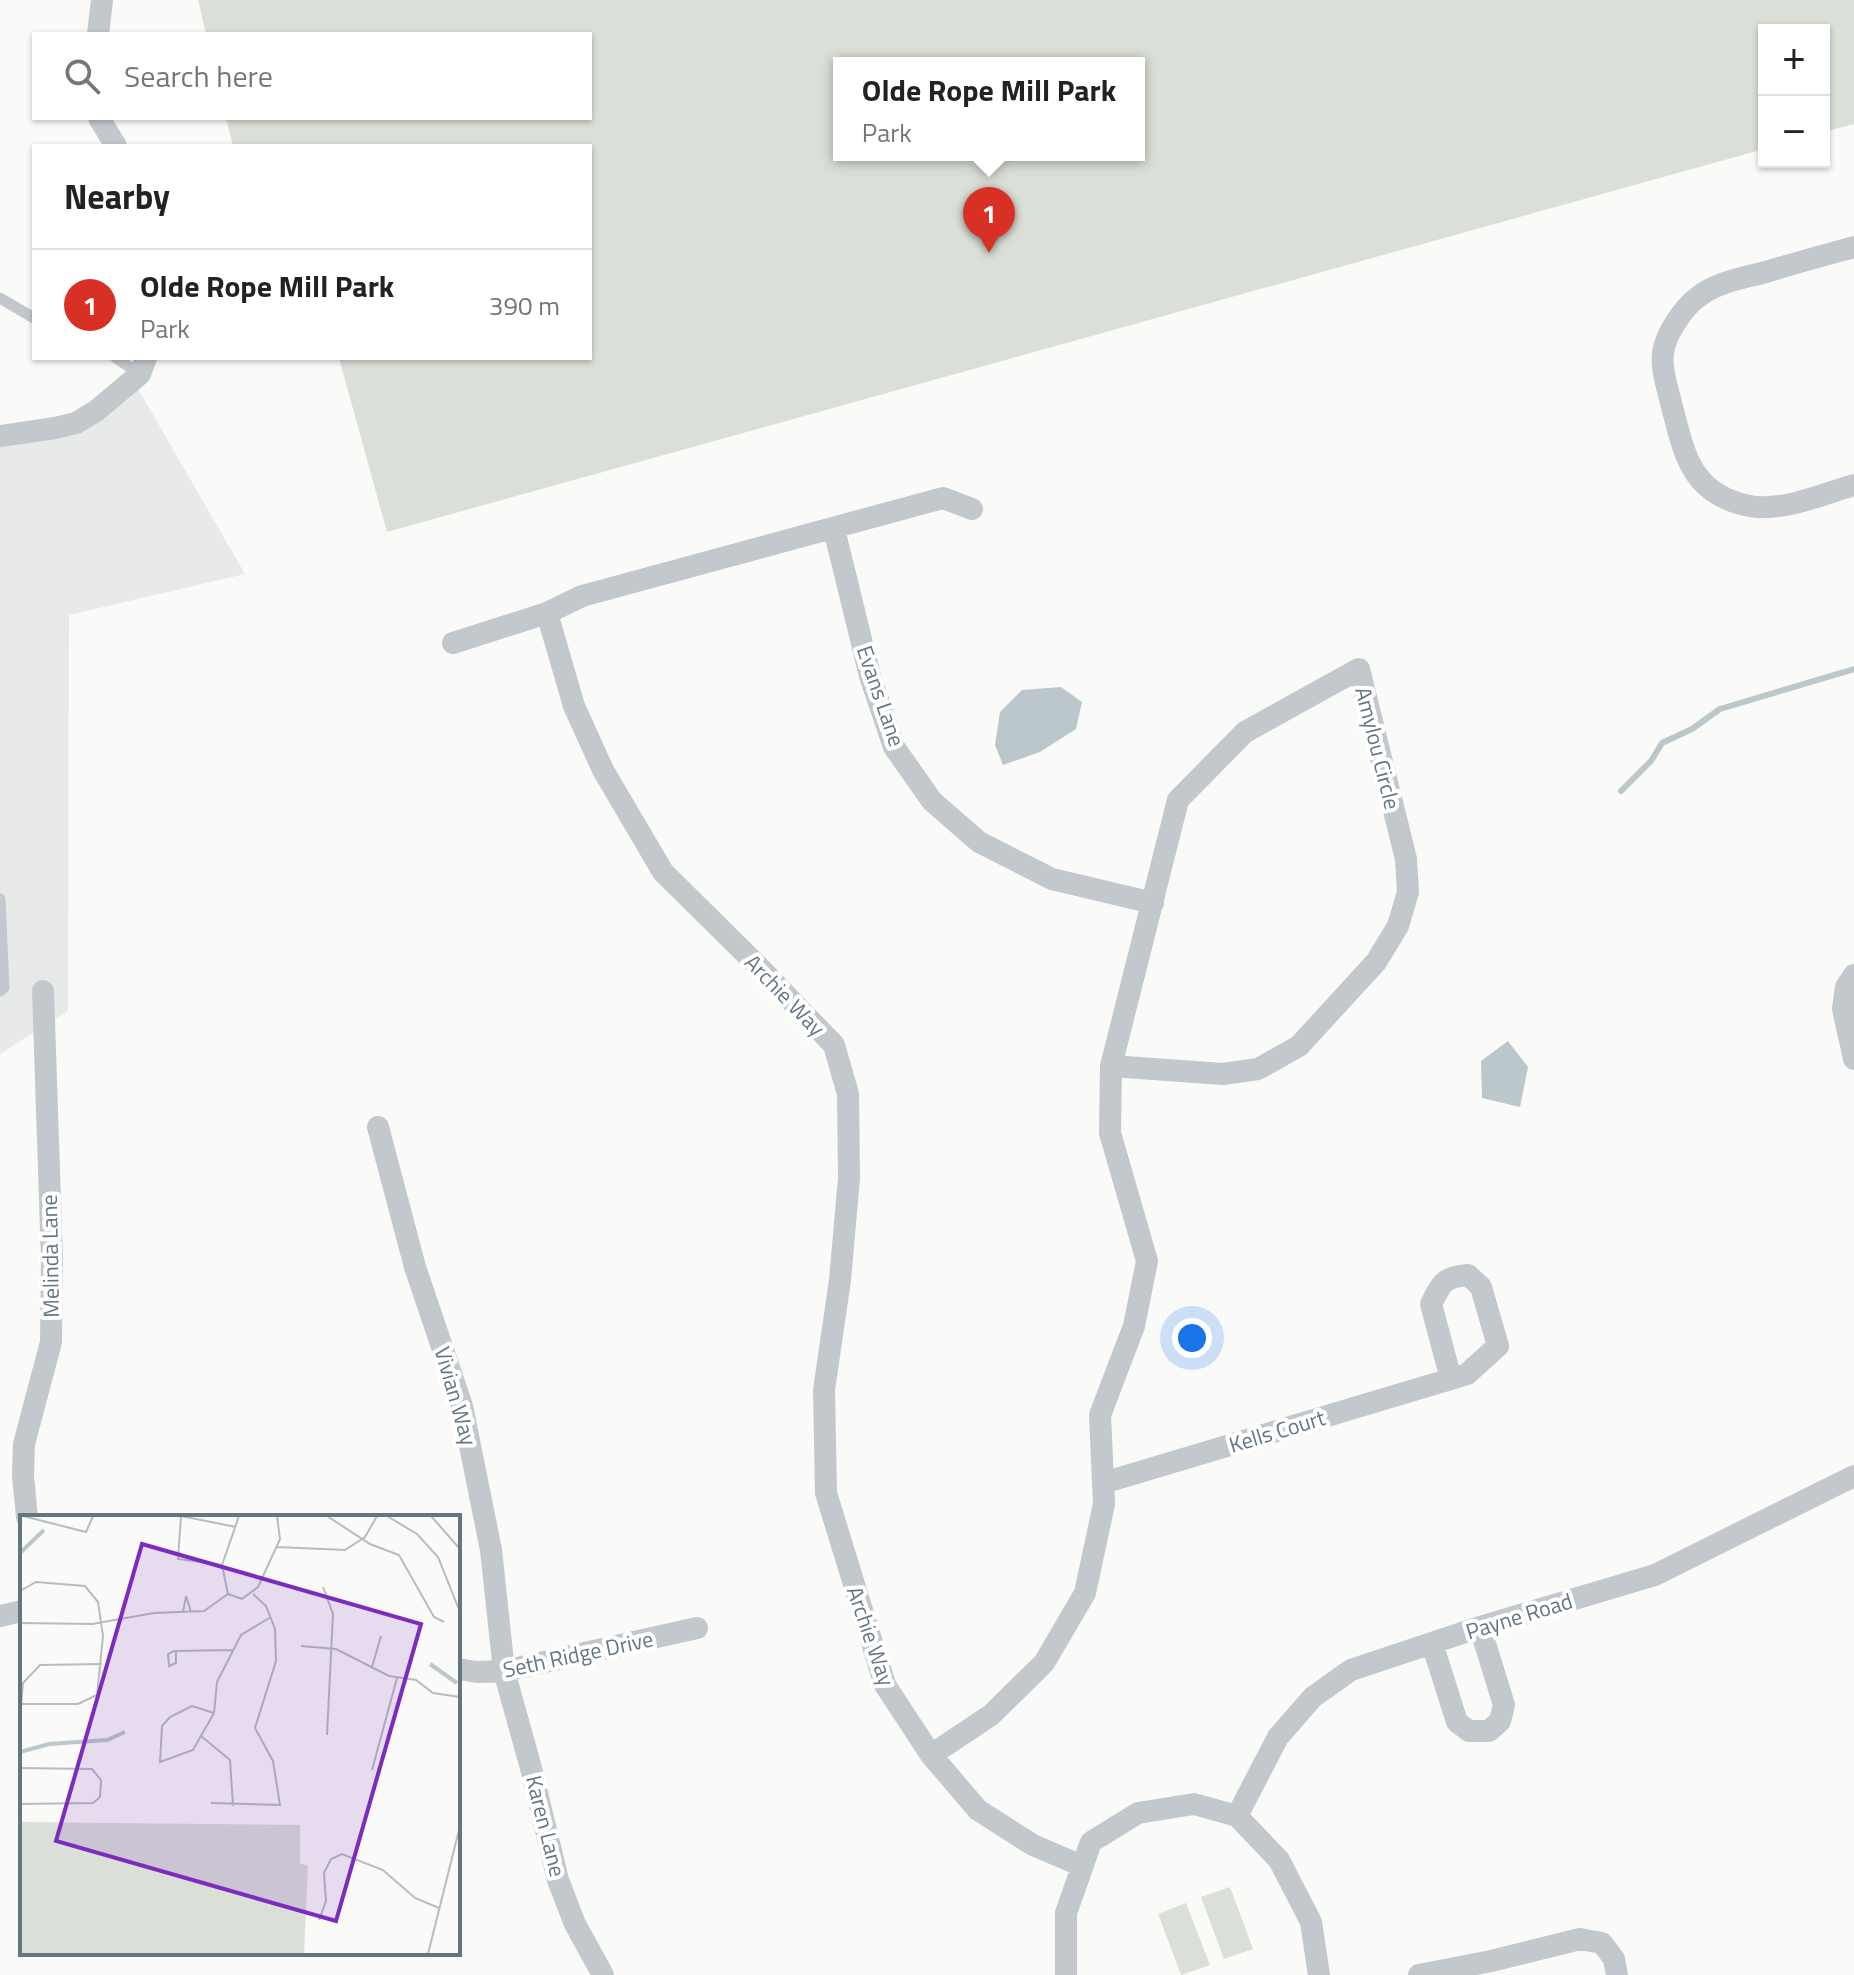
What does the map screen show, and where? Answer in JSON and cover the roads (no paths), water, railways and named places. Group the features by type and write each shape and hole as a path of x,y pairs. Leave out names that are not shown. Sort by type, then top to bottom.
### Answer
{"street":[{"path":"98,32 102,0"},
{"path":"100,120 115,144"},
{"path":"1854,247 1719,285 1697,297 1677,318 1663,350 1663,372 1685,456 1697,477 1719,496 1743,505 1763,507 1788,504 1854,485"},
{"path":"0,436 76,423 96,411 143,366"},
{"path":"453,643 547,613 582,596 943,498 972,509"},
{"name":"Evans Lane","path":"834,529 870,676 894,747 932,801 979,842 1052,879 1153,903"},
{"name":"Archie Way","path":"547,613 574,706 603,770 663,872 834,1045 848,1094 849,1178 840,1280 824,1390 826,1493 885,1685 931,1755 978,1810 1033,1845 1082,1866"},
{"name":"Amylou Circle","path":"931,1755 991,1715 1044,1663 1085,1593 1104,1504 1100,1415 1134,1326 1147,1261 1110,1133 1111,1066 1178,800 1245,732 1359,669 1406,859 1408,892 1398,926 1376,962 1299,1046 1258,1069 1223,1074 1111,1066"},
{"path":"1854,975 1846,987 1843,1009 1854,1059"},
{"name":"Melinda Lane","path":"27,1515 24,1444 51,1342 52,1260 43,991"},
{"name":"Vivian Way","path":"378,1127 415,1267 462,1406 491,1550 504,1671"},
{"name":"Kells Court","path":"1103,1483 1451,1379"},
{"name":"Payne Road","path":"1237,1816 1278,1737 1313,1697 1351,1670 1480,1627 1655,1575 1854,1476"},
{"path":"0,1616 20,1611"},
{"path":"1432,1643 1457,1722 1469,1731 1489,1731 1500,1721 1504,1705 1480,1627"},
{"name":"Seth Ridge Drive","path":"460,1669 504,1671 697,1628"},
{"name":"Karen Lane","path":"504,1671 558,1880 575,1924 603,1975"},
{"path":"1066,1975 1066,1913 1091,1842 1138,1813 1194,1804 1237,1816 1279,1860 1311,1922 1319,1975"},
{"path":"1419,1975 1580,1939 1602,1943 1614,1959 1617,1975"}],"lane":[{"path":"0,298 32,317"},
{"path":"123,360 143,366"},
{"path":"0,899 4,988 0,991"}],"waterway":[{"path":"1621,791 1651,761 1662,743 1692,729 1720,709 1854,669"}],"place":[{"name":"Olde Rope Mill Park","path":"989,253"}]}
